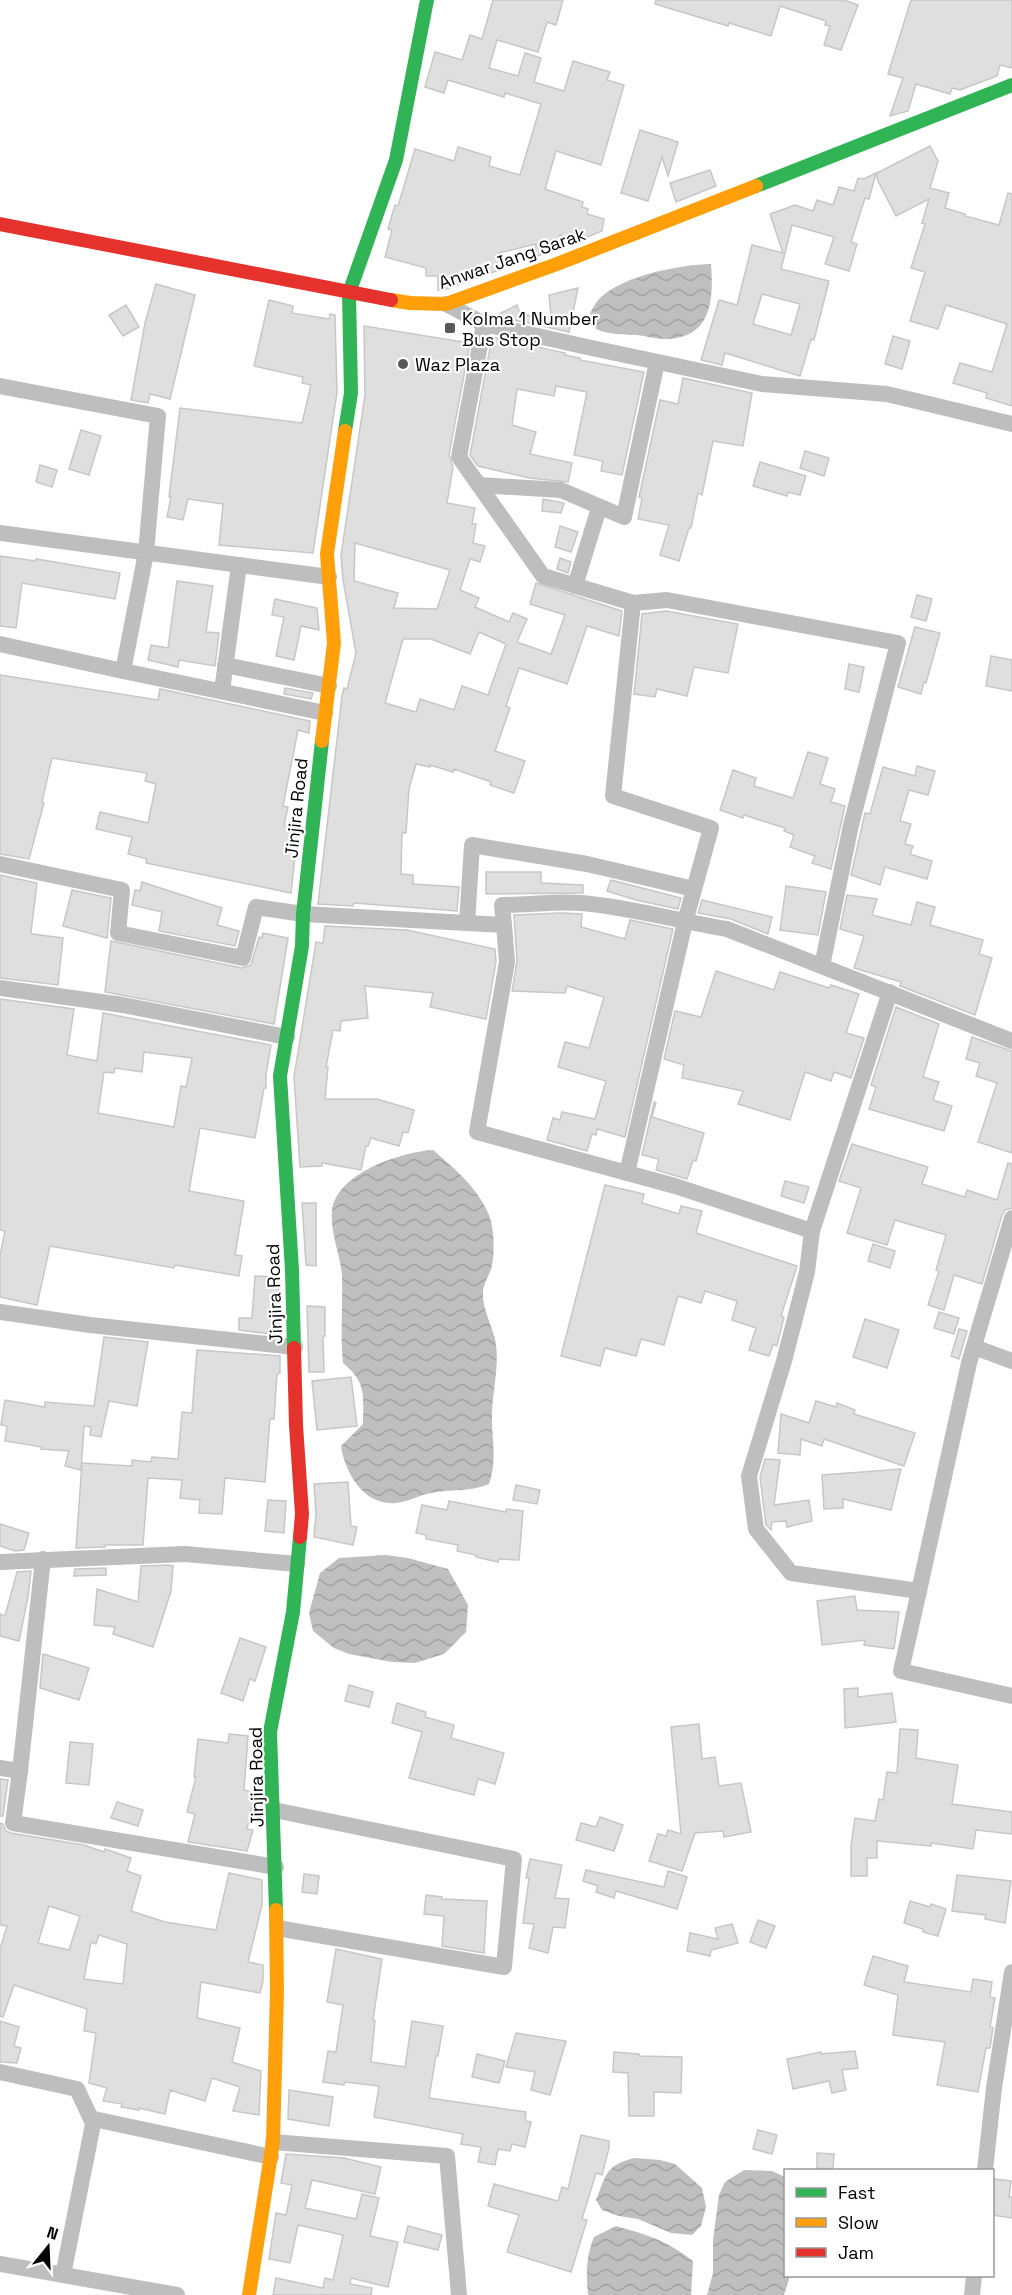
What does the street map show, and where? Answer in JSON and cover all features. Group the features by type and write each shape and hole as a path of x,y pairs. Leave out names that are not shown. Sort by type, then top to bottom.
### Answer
{"street":[{"path":"349,293 396,160 427,0"},
{"name":"Anwar Jang Sarak","path":"0,224 349,293 410,303 446,304 557,264 1012,85"},
{"name":"Jinjira Road","path":"249,2295 272,2149 277,1928 270,1732 293,1612 302,1514 292,1270 280,1076 303,946 303,914 334,643 327,554 351,393 349,293"},
{"path":"446,304 484,324 657,362 762,384 887,394 1012,424"},
{"path":"484,324 459,457 543,576 633,603 667,600 898,643 851,825 822,966"},
{"path":"479,485 561,490 624,517 657,362"},
{"path":"0,386 158,416 146,553 123,671"},
{"path":"575,586 599,508"},
{"path":"0,533 329,577"},
{"path":"222,692 239,565"},
{"path":"627,1173 685,922 711,828 613,796 633,603"},
{"path":"0,644 325,713"},
{"path":"225,665 329,686"},
{"path":"467,922 472,845 587,864 694,890"},
{"path":"0,864 122,890 118,933 243,958 256,907 303,914 504,925"},
{"path":"813,1231 675,1186 477,1132 507,962 502,905 580,903 653,914 727,929 1012,1041"},
{"path":"0,988 123,1005 287,1037"},
{"path":"890,992 813,1231 807,1272 784,1361 749,1476 756,1529 791,1573 920,1591"},
{"path":"1012,1218 974,1347 901,1671 1012,1696"},
{"path":"0,1312 90,1325 294,1347"},
{"path":"974,1347 1012,1361"},
{"path":"0,1562 185,1554 297,1564"},
{"path":"43,1559 13,1823 276,1866"},
{"path":"0,1768 20,1771"},
{"path":"274,1809 514,1859 504,1967 277,1928"},
{"path":"985,2169 994,2088 1012,1972"},
{"path":"0,2072 77,2089 93,2123"},
{"path":"63,2275 94,2119 272,2149 447,2156 459,2295"},
{"path":"0,2264 177,2295"},
{"path":"972,2295 974,2277"}],"water":[{"path":"711,264 710,304 701,325 692,332 680,337 658,339 596,329 590,313 610,290 637,277 652,273 684,266"},
{"path":"433,1150 479,1196 492,1226 493,1259 483,1297 495,1339 497,1366 492,1412 494,1448 492,1475 489,1484 482,1487 431,1493 396,1503 385,1503 374,1499 358,1486 347,1467 341,1446 363,1424 363,1397 360,1383 343,1363 342,1275 332,1227 332,1211 336,1198 357,1176 388,1160"},
{"path":"386,1555 408,1558 448,1569 468,1605 466,1632 444,1654 415,1663 392,1662 349,1654 334,1648 313,1631 309,1613 320,1573 339,1558"},
{"path":"634,2158 675,2164 702,2188 706,2207 701,2226 692,2235 671,2233 638,2219 602,2210 596,2200 608,2172 617,2164"},
{"path":"744,2170 772,2171 784,2177 784,2277 790,2277 784,2295 707,2295 713,2273 713,2240 719,2195 725,2182"},
{"path":"616,2226 656,2239 693,2261 691,2295 588,2295 587,2265 594,2237"}],"building":[{"path":"493,0 563,0 556,25 547,22 538,52 497,40 489,68 518,76 525,53 541,58 534,82 564,91 573,61 610,72 607,80 624,85 601,165 556,151 545,189 583,202 582,207 588,209 587,214 604,219 602,231 580,240 560,235 558,248 535,257 536,244 499,253 504,268 444,290 438,290 438,276 426,276 426,268 385,257 392,230 388,229 395,205 398,206 415,149 454,161 458,147 491,157 489,166 520,175 541,104 505,93 504,97 448,80 444,93 425,87 435,52 462,60 470,35 482,39"},
{"path":"656,0 844,0 858,5 841,50 824,45 830,26 825,25 826,21 780,6 771,36 655,4"},
{"path":"911,0 1012,0 1012,68 1000,65 997,76 960,90 952,88 950,94 916,84 908,111 890,116 903,78 888,74"},
{"path":"640,130 678,142 668,176 662,157 648,201 621,193"},
{"path":"930,146 938,161 930,188 949,193 945,208 999,225 1008,193 1012,194 1012,406 986,398 987,393 953,383 960,363 992,372 1007,324 946,305 938,329 910,321 925,272 911,268 925,224 922,223 929,199 896,216 877,179 877,173"},
{"path":"710,170 716,186 676,202 670,183"},
{"path":"876,173 869,199 865,198 851,242 857,244 849,271 825,264 834,237 792,225 781,269 829,281 814,340 811,339 800,376 725,353 722,365 701,360 719,300 737,305 752,245 783,253 770,214 795,205 813,211 817,200 833,205 839,187 854,191 858,178 864,179","holes":["762,294 800,304 791,335 753,324"]},
{"path":"156,284 195,295 170,399 150,394 148,403 131,400 145,323"},
{"path":"578,288 569,332 525,322 526,315 551,318 549,295"},
{"path":"269,300 293,306 292,313 329,319 330,314 335,315 337,392 313,553 219,545 223,504 188,499 183,520 167,517 180,408 302,423 311,385 302,383 303,377 254,366"},
{"path":"126,305 139,327 123,336 109,315"},
{"path":"517,305 523,322 500,317 499,314"},
{"path":"364,326 470,343 449,455 453,467 447,503 475,508 472,524 476,524 473,543 485,546 480,562 470,559 460,590 479,598 475,607 509,622 513,613 527,619 517,642 551,654 565,615 530,604 536,583 622,611 619,636 587,626 567,684 519,668 506,706 510,708 495,751 525,761 514,793 454,769 453,772 430,765 430,767 416,764 409,789 406,833 402,833 401,874 413,875 413,884 459,887 457,911 354,903 353,906 318,904 342,696 344,688 347,689 356,653 343,580 341,555 365,395","holes":["355,543 450,570 437,609 394,608 398,593 354,581","479,632 506,644 488,695 462,686 454,710 420,699 416,712 385,703 403,639 431,639 470,654"]},
{"path":"893,336 910,341 902,369 885,364"},
{"path":"492,337 565,353 565,355 580,358 580,360 644,372 622,475 601,471 603,461 574,455 587,392 556,386 554,396 517,389 512,425 536,432 530,454 572,463 568,482 529,478 478,466 470,455"},
{"path":"683,378 752,393 743,446 713,441 702,495 698,493 691,528 689,528 679,561 660,555 669,525 638,519 642,498 639,497 660,400 678,404"},
{"path":"81,430 101,436 89,475 69,469"},
{"path":"805,451 829,458 824,476 800,468"},
{"path":"760,462 806,476 800,495 788,492 787,496 753,486"},
{"path":"40,465 57,470 52,487 36,482"},
{"path":"543,499 564,503 561,513 542,511"},
{"path":"560,526 578,532 571,552 555,547"},
{"path":"0,556 36,561 36,559 120,573 115,599 22,583 16,628 0,626"},
{"path":"560,558 571,562 568,573 557,569"},
{"path":"177,581 213,586 206,632 219,633 215,666 179,660 178,667 148,660 151,645 168,648"},
{"path":"917,595 932,599 926,621 911,617"},
{"path":"275,599 317,608 319,630 301,626 294,660 276,656 284,617 272,615"},
{"path":"666,611 738,624 728,673 694,667 687,696 657,689 655,697 634,694 642,614"},
{"path":"915,627 940,633 921,694 898,687"},
{"path":"991,656 1012,660 1012,691 986,686"},
{"path":"849,664 864,667 859,692 845,689"},
{"path":"0,675 158,700 160,689 310,721 309,733 298,730 283,806 288,807 284,826 298,829 291,893 146,863 147,859 128,854 132,837 96,829 100,812 148,823 156,784 145,781 147,773 52,758 42,802 44,803 29,859 0,854"},
{"path":"285,688 313,693 311,699 284,694"},
{"path":"808,752 828,758 820,784 835,789 831,802 845,806 831,869 812,863 815,856 790,847 794,835 784,831 785,828 720,810 733,770 756,778 754,786 793,798"},
{"path":"917,766 935,771 928,795 909,790 900,821 911,824 905,844 913,846 910,854 932,861 927,879 885,867 880,885 851,875 865,813 870,814 883,767 915,776"},
{"path":"486,872 541,872 541,883 583,885 583,893 486,894"},
{"path":"0,875 37,883 31,932 63,938 58,985 0,978"},
{"path":"611,880 681,898 678,909 607,891"},
{"path":"142,882 222,908 217,925 239,931 235,946 159,931 162,912 132,905 135,890 140,891"},
{"path":"786,886 826,892 818,935 780,930"},
{"path":"72,890 111,898 107,938 63,926"},
{"path":"847,895 877,899 872,915 911,925 917,902 935,907 930,925 983,940 979,954 992,958 975,1015 900,986 901,982 854,968 864,936 840,929"},
{"path":"702,900 772,917 768,934 731,919 698,913"},
{"path":"582,914 581,927 625,939 630,920 673,929 625,1137 597,1129 596,1135 592,1134 587,1151 547,1140 553,1118 560,1120 562,1112 595,1119 606,1081 558,1067 565,1042 589,1048 604,997 567,986 565,993 512,991 517,961 514,915"},
{"path":"325,926 407,930 495,949 496,962 486,1019 430,1007 433,993 365,986 368,1018 341,1021 340,1031 333,1030 326,1067 328,1067 325,1099 377,1099 414,1110 408,1133 403,1132 399,1146 371,1138 366,1146 361,1170 322,1163 322,1166 300,1167 294,1077 316,942 323,943"},
{"path":"263,933 288,938 274,1024 105,992 111,941 242,968 251,965 259,937 262,938"},
{"path":"716,971 774,990 780,972 829,988 831,985 859,994 846,1033 864,1038 851,1078 834,1072 831,1081 805,1072 790,1120 738,1104 743,1091 682,1078 684,1065 664,1059 675,1011 701,1017"},
{"path":"0,999 74,1009 67,1055 97,1061 103,1013 271,1045 266,1088 264,1088 255,1138 200,1128 189,1191 244,1201 235,1255 242,1256 239,1276 175,1265 174,1268 50,1246 37,1305 0,1297 0,1255 5,1231 0,1230","holes":["144,1052 192,1058 186,1087 181,1086 174,1127 98,1113 104,1072 114,1073 115,1068 142,1072"]},
{"path":"896,1007 939,1024 923,1077 939,1082 933,1100 952,1106 944,1131 869,1109 876,1087 871,1085"},
{"path":"972,1037 1012,1051 1012,1153 978,1142 997,1083 976,1076 980,1063 966,1059"},
{"path":"654,1102 656,1103 652,1117 704,1133 696,1161 693,1160 687,1179 656,1170 659,1159 642,1155"},
{"path":"852,1144 928,1167 922,1184 965,1197 967,1190 997,1200 1008,1163 1012,1164 1012,1208 1005,1210 1002,1215 982,1284 954,1275 944,1310 928,1305 939,1271 936,1270 946,1235 895,1220 887,1245 847,1233 861,1188 839,1181"},
{"path":"785,1181 809,1187 804,1203 781,1196"},
{"path":"605,1185 644,1194 642,1203 679,1214 681,1206 702,1211 696,1233 797,1266 781,1316 784,1317 777,1346 773,1344 769,1356 749,1350 756,1328 732,1320 737,1301 705,1291 701,1303 678,1296 664,1345 641,1339 636,1356 605,1348 600,1366 561,1356"},
{"path":"302,1203 316,1203 316,1266 306,1265"},
{"path":"873,1244 895,1251 890,1268 868,1261"},
{"path":"255,1276 278,1277 279,1335 239,1330 239,1318 252,1318"},
{"path":"307,1306 325,1307 324,1372 309,1372"},
{"path":"939,1312 959,1318 954,1334 934,1328"},
{"path":"865,1319 899,1330 887,1368 853,1357"},
{"path":"959,1329 967,1331 959,1359 951,1356"},
{"path":"104,1337 148,1342 137,1406 109,1401 101,1437 90,1435 91,1427 84,1426 81,1470 65,1466 69,1451 41,1449 42,1447 5,1441 7,1426 1,1425 5,1400 45,1407 45,1402 94,1406"},
{"path":"197,1350 280,1356 274,1419 270,1419 265,1482 225,1478 222,1514 199,1513 200,1500 180,1498 182,1480 148,1478 143,1545 76,1548 82,1463 132,1466 132,1460 151,1462 152,1457 178,1459 182,1412 192,1413"},
{"path":"351,1377 357,1426 317,1430 312,1381"},
{"path":"816,1401 836,1407 837,1403 855,1410 854,1414 915,1433 904,1466 824,1439 822,1446 801,1439 800,1455 778,1453 781,1414 809,1423"},
{"path":"765,1459 780,1460 774,1505 809,1500 812,1521 787,1527 786,1521 772,1522 771,1530 766,1525 760,1477"},
{"path":"901,1469 891,1510 843,1499 843,1508 824,1509 822,1475"},
{"path":"348,1482 351,1526 357,1527 353,1545 314,1537 316,1513 314,1484"},
{"path":"516,1485 540,1490 537,1504 513,1500"},
{"path":"268,1500 286,1501 284,1533 265,1531"},
{"path":"449,1501 506,1512 506,1509 523,1511 519,1560 499,1559 498,1562 476,1557 476,1555 457,1551 458,1545 426,1539 426,1535 416,1533 422,1505 447,1510"},
{"path":"0,1524 29,1533 24,1550 15,1551 0,1546"},
{"path":"141,1566 173,1566 171,1591 153,1647 113,1634 115,1627 94,1625 97,1589 138,1602"},
{"path":"106,1568 106,1575 74,1576 75,1569"},
{"path":"31,1571 19,1641 0,1636 0,1614 5,1616 17,1572"},
{"path":"855,1596 857,1610 899,1612 894,1649 864,1645 865,1640 822,1645 817,1601"},
{"path":"240,1638 266,1647 255,1681 250,1679 243,1701 221,1693"},
{"path":"43,1654 89,1668 79,1700 40,1688"},
{"path":"349,1685 373,1692 369,1707 345,1701"},
{"path":"858,1688 858,1697 892,1693 896,1722 845,1728 844,1689"},
{"path":"397,1703 426,1712 425,1717 454,1725 451,1738 504,1753 495,1784 478,1779 474,1795 409,1778 422,1732 392,1723"},
{"path":"699,1724 702,1759 715,1757 719,1786 741,1783 751,1832 724,1837 723,1831 695,1833 682,1871 649,1861 658,1834 666,1836 668,1830 681,1834 671,1727"},
{"path":"900,1729 918,1730 916,1758 958,1765 952,1804 1012,1812 1012,1834 976,1830 973,1849 931,1843 931,1846 877,1841 877,1858 867,1858 867,1876 851,1876 851,1846 855,1818 875,1821 879,1799 883,1800 887,1772 897,1773"},
{"path":"229,1734 248,1736 244,1790 255,1793 247,1829 253,1830 247,1851 188,1842 195,1814 187,1812 196,1777 194,1777 198,1739 228,1743"},
{"path":"70,1742 93,1744 89,1785 66,1783"},
{"path":"0,1779 8,1780 3,1816 0,1816"},
{"path":"117,1802 143,1810 138,1826 111,1818"},
{"path":"600,1817 623,1825 614,1851 576,1840 581,1823 596,1827"},
{"path":"0,1823 6,1831 11,1833 84,1845 104,1852 105,1849 131,1858 127,1871 141,1876 131,1911 165,1922 216,1930 229,1873 262,1880 262,1905 248,1962 263,1965 260,1993 201,1982 197,2018 240,2028 232,2062 261,2071 259,2115 233,2111 240,2087 212,2078 205,2101 170,2090 165,2114 139,2108 139,2110 121,2107 122,2104 103,2101 107,2088 89,2083 96,2033 84,2031 87,2009 14,1985 3,2017 0,2016 0,1949 7,1926 0,1925","holes":["49,1906 80,1916 69,1950 38,1943","99,1935 127,1944 123,1984 84,1979 91,1942 96,1944"]},
{"path":"530,1859 562,1865 555,1898 569,1899 565,1928 553,1927 548,1953 529,1948 534,1924 523,1923 529,1878 526,1878"},
{"path":"586,1870 664,1887 668,1871 687,1877 677,1909 616,1891 614,1898 596,1892 598,1886 583,1881"},
{"path":"304,1874 319,1876 317,1894 302,1892"},
{"path":"957,1875 1011,1881 1005,1923 985,1919 986,1915 952,1911"},
{"path":"426,1895 442,1897 442,1899 487,1901 484,1953 442,1946 444,1916 424,1914"},
{"path":"910,1901 946,1909 938,1936 904,1923"},
{"path":"758,1920 775,1926 766,1948 750,1942"},
{"path":"732,1924 738,1943 711,1950 710,1956 687,1951 690,1933 718,1939 715,1928"},
{"path":"336,1949 382,1959 373,2020 375,2021 371,2062 405,2067 412,2021 443,2026 429,2098 526,2112 525,2121 531,2122 525,2147 512,2144 510,2151 498,2149 495,2165 478,2162 481,2147 461,2144 463,2134 374,2117 379,2086 323,2082 328,2051 336,2052 343,2005 327,2002"},
{"path":"873,1956 908,1966 904,1982 971,1992 973,1979 992,1982 990,1997 995,1998 990,2027 993,2028 990,2048 986,2048 978,2092 937,2085 945,2042 893,2035 898,1995 864,1985"},
{"path":"0,2021 19,2027 14,2046 21,2048 17,2063 0,2062"},
{"path":"516,2033 566,2041 550,2095 531,2090 535,2072 506,2067"},
{"path":"855,2051 858,2068 842,2070 846,2090 832,2093 829,2081 793,2089 787,2059 821,2052 821,2054"},
{"path":"614,2052 639,2054 639,2056 682,2057 681,2093 654,2092 654,2116 629,2116 628,2073 613,2072"},
{"path":"477,2054 505,2061 499,2083 472,2077"},
{"path":"289,2090 333,2097 329,2126 288,2119"},
{"path":"758,2130 777,2135 772,2154 753,2149"},
{"path":"581,2135 609,2141 609,2148 602,2175 596,2173 582,2219 587,2220 571,2272 507,2252 519,2215 488,2206 494,2184 558,2201 562,2187 568,2189"},
{"path":"817,2153 834,2154 833,2169 817,2168"},
{"path":"286,2154 344,2158 381,2167 375,2194 312,2180 305,2208 356,2219 362,2194 379,2198 370,2236 398,2242 388,2287 351,2278 350,2284 372,2288 371,2295 273,2295 276,2278 323,2288 325,2278 333,2280 343,2235 298,2225 290,2263 269,2259 276,2213 286,2215 292,2185 281,2183"},
{"path":"994,2179 1011,2181 1009,2197 1012,2197 1012,2218 994,2215"},
{"path":"408,2226 442,2235 438,2250 404,2242"}],"traffic: fast":[{"path":"345,431 351,393 349,293 396,160 427,0"},
{"path":"756,186 1012,85"},
{"path":"294,1348 292,1270 280,1076 302,946 303,914 322,741"},
{"path":"276,1910 270,1732 293,1612 300,1537"}],"traffic: slow":[{"path":"391,300 446,304 557,264 756,186"},
{"path":"322,741 334,643 327,554 345,431"},
{"path":"249,2295 273,2142 277,1992 276,1910"}],"traffic: jam":[{"path":"0,224 391,300"},
{"path":"294,1348 302,1514 300,1537"}],"place":[{"name":"Kolma 1 Number Bus Stop","path":"450,328"},
{"name":"Waz Plaza","path":"403,364"}]}
